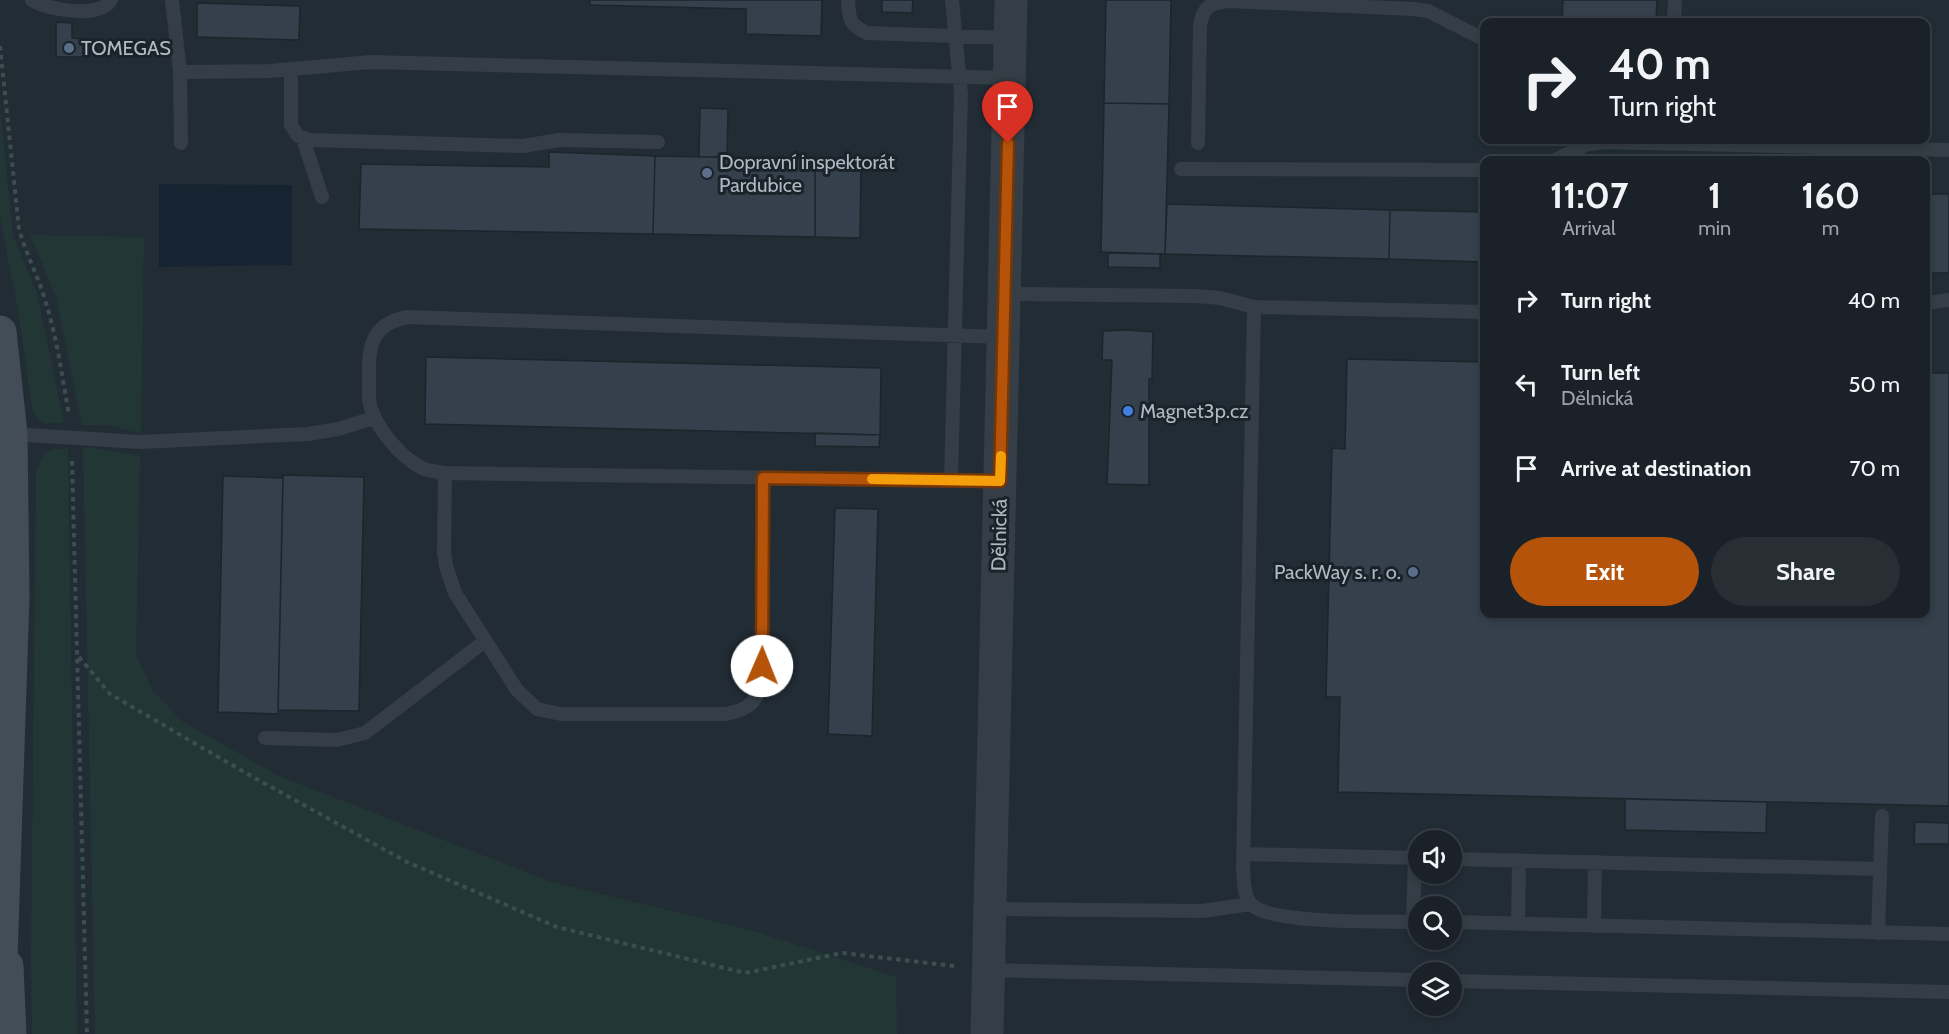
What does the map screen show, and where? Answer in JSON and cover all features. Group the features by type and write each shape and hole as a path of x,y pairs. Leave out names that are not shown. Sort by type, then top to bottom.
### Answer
{"main road":[{"path":"0,332 11,434 13,597 0,988"},
{"path":"8,763 7,978 10,1034"}],"street":[{"name":"Dělnická","path":"987,1034 1011,0"}],"lane":[{"path":"32,0 53,9 92,11 104,8 111,0"},
{"path":"172,0 180,72 181,143"},
{"path":"848,0 851,22 855,28 867,33 1011,38"},
{"path":"951,480 961,94 952,0"},
{"path":"1674,18 1675,0"},
{"path":"1198,143 1202,15 1208,7 1216,3 1262,1 1428,11 1480,37"},
{"path":"180,72 291,70 370,62 1010,78"},
{"path":"291,70 291,125 293,132 303,139 523,146 559,140 658,142"},
{"path":"303,139 322,197"},
{"path":"1563,156 1588,144"},
{"path":"1691,144 1949,150"},
{"path":"1181,169 1480,170"},
{"path":"1005,294 1195,296 1220,298 1254,307 1480,312"},
{"path":"1930,302 1949,300"},
{"path":"1254,307 1245,885 1251,904 1272,914 1306,918 1408,921"},
{"path":"1000,481 445,473 424,469 411,461 383,433 374,418 369,399 372,341 382,326 398,318 408,317 1004,337"},
{"path":"11,434 140,442 308,434 338,429 374,418"},
{"path":"445,473 446,566 455,593 517,690 537,709 561,714 725,714 746,708 753,702 759,692 761,680 763,478"},
{"path":"265,738 337,740 356,737 365,733 485,641"},
{"path":"1878,933 1882,816"},
{"path":"1244,854 1408,858"},
{"path":"1462,859 1880,869"},
{"path":"1518,924 1519,860"},
{"path":"1594,926 1595,862"},
{"path":"990,909 1202,910 1251,904"},
{"path":"1462,922 1949,934"},
{"path":"989,970 1408,980"},
{"path":"1462,981 1949,992"}],"path":[{"path":"0,46 20,229 25,250 38,277 52,325 71,423 79,656 87,1034"},
{"path":"1249,569 1329,571"},
{"path":"79,656 110,694 244,772 407,862 557,927 745,973 842,953 989,970"}],"shaded area":[{"path":"0,109 13,235 37,293 64,423 45,423 39,420 33,411 19,316 0,218"},
{"path":"30,235 144,237 141,434 108,425 82,425 56,297"},
{"path":"83,447 140,455 136,655 153,691 183,722 279,776 549,881 757,932 896,977 897,1034 95,1034"},
{"path":"54,449 68,449 77,1034 32,1034 36,471 45,453"}],"water":[{"path":"159,184 292,185 292,265 159,267"}],"building":[{"path":"590,0 822,0 821,36 746,34 746,9 590,5"},
{"path":"882,0 913,0 912,13 882,12"},
{"path":"1106,0 1171,0 1169,104 1104,103"},
{"path":"1563,0 1657,0 1656,18 1562,18"},
{"path":"197,3 300,6 299,40 197,37"},
{"name":"TOMEGAS","path":"56,22 72,23 72,38 83,39 83,57 56,57"},
{"path":"1104,103 1169,104 1165,254 1101,252"},
{"path":"700,108 728,109 727,157 699,157"},
{"path":"549,152 655,156 653,234 359,229 361,164 549,167"},
{"path":"655,156 815,159 815,237 653,234"},
{"path":"815,159 861,160 860,238 815,237"},
{"path":"1930,194 1949,194 1949,273 1930,273"},
{"path":"1167,204 1390,210 1389,259 1165,254"},
{"path":"1390,210 1480,212 1480,262 1389,259"},
{"path":"1108,253 1160,254 1160,268 1108,267"},
{"path":"1103,331 1153,332 1152,379 1149,379 1149,485 1107,484 1112,360 1102,360"},
{"path":"426,357 881,368 880,435 425,424"},
{"path":"1347,359 1480,362 1480,618 1930,618 1930,373 1949,373 1949,806 1338,792 1340,697 1326,697 1332,448 1345,449"},
{"path":"815,433 880,435 879,447 815,446"},
{"path":"283,475 364,477 359,711 278,710"},
{"path":"223,476 283,478 278,714 218,712"},
{"path":"835,508 878,509 872,736 828,734"},
{"path":"1625,799 1767,802 1766,833 1625,830"},
{"path":"1915,822 1949,823 1949,844 1914,844"}],"slow traffic":[{"path":"872,479 1000,481 1001,456"}],"place":[{"name":"TOMEGAS","path":"69,48"},
{"name":"Dopravní inspektorát Pardubice","path":"707,173"},
{"name":"Magnet3p.cz","path":"1128,411"},
{"name":"PackWay s. r. o.","path":"1413,572"}],"route":[{"path":"762,666 763,478 1000,481 1008,143"}]}
